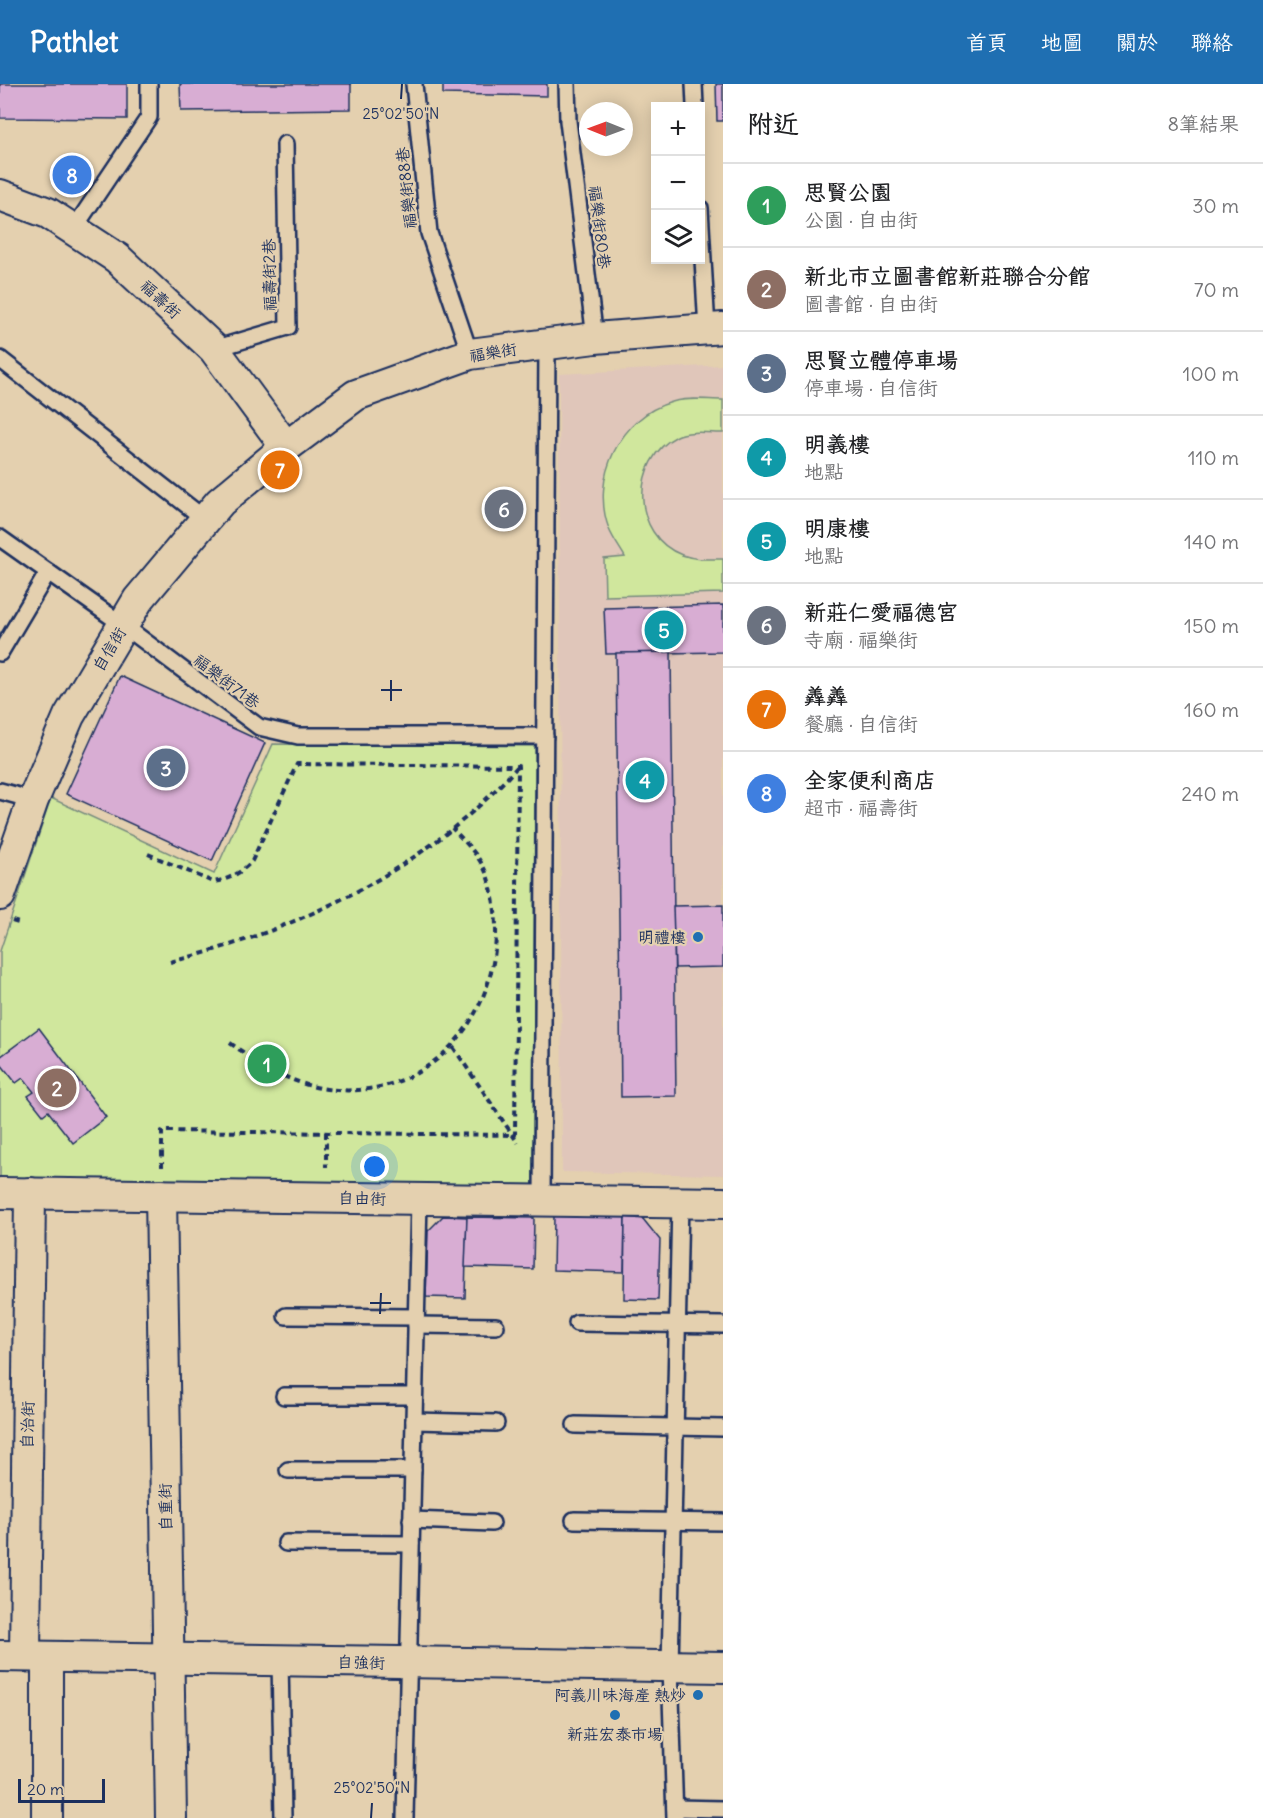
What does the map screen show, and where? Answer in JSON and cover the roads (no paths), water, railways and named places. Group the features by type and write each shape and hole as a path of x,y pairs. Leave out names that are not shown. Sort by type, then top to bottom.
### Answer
{"street":[{"name":"福壽街","path":"0,195 48,213 117,258 214,349 286,447"},
{"name":"福樂街","path":"286,447 356,395 470,354 595,338 715,329"},
{"name":"自信街","path":"0,895 33,800 69,716 138,600 220,502 286,447"},
{"name":"自由街","path":"0,1193 723,1203"},
{"name":"自治街","path":"30,1193 24,1656 47,1818"},
{"name":"自重街","path":"161,1195 171,1818"},
{"name":"自強街","path":"24,1656 723,1667"}],"lane":[{"path":"73,230 149,117 148,84"},
{"name":"福樂街88巷","path":"414,84 429,233 470,354"},
{"name":"福樂街80巷","path":"567,84 568,121 595,338"},
{"path":"694,84 695,102"},
{"name":"福壽街2巷","path":"214,349 288,327 285,144"},
{"path":"700,210 715,329"},
{"path":"542,1200 547,344"},
{"path":"0,359 206,520"},
{"name":"福樂街71巷","path":"0,538 123,625 259,727 298,736 544,736"},
{"path":"2,645 48,572"},
{"path":"0,791 33,800"},
{"path":"405,1818 419,1199"},
{"path":"680,1202 670,1667 675,1813 723,1809"},
{"path":"286,1316 496,1326"},
{"path":"577,1323 723,1325"},
{"path":"284,1396 414,1396"},
{"path":"414,1421 496,1423"},
{"path":"575,1425 723,1428"},
{"path":"288,1470 412,1470"},
{"path":"411,1520 492,1523"},
{"path":"573,1520 723,1522"},
{"path":"286,1543 411,1544"},
{"path":"280,1660 283,1818"}],"place":[{"name":"全家便利商店","path":"72,175"},
{"name":"羴羴","path":"280,470"},
{"name":"新莊仁愛福德宮","path":"504,509"},
{"name":"明康樓","path":"664,630"},
{"name":"思賢立體停車場","path":"166,768"},
{"name":"明義樓","path":"645,780"},
{"name":"明禮樓","path":"698,937"},
{"name":"思賢公園","path":"267,1064"},
{"name":"新北市立圖書館新莊聯合分館","path":"57,1088"},
{"name":"阿義川味海產 熱炒","path":"698,1695"},
{"name":"新莊宏泰市場","path":"615,1715"}]}
